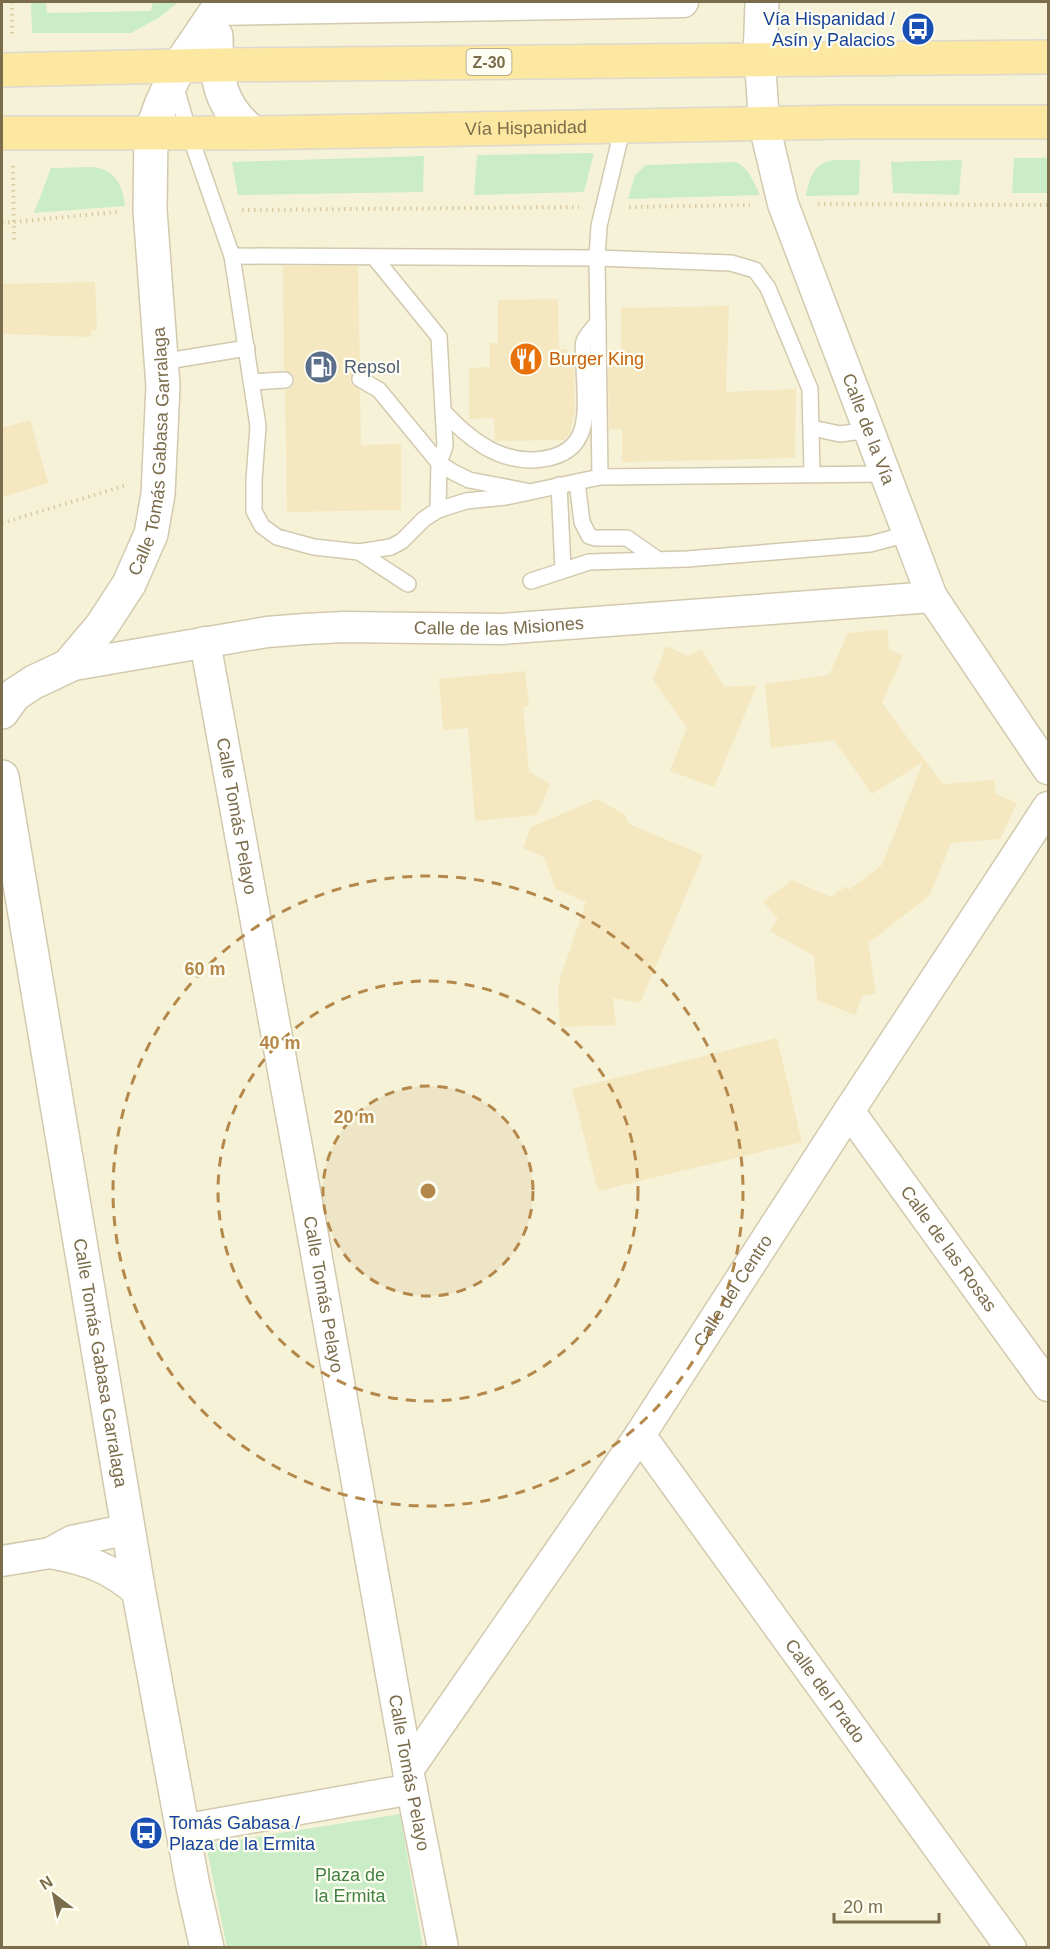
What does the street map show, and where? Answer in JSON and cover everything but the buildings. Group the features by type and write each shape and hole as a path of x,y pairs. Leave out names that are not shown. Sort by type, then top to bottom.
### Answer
{"highway":[{"name":"Z-30","path":"2,70 176,72 217,65 1048,57"},
{"name":"Vía Hispanidad","path":"2,133 253,133 764,124 1048,122"}],"street":[{"path":"217,6 683,2"},
{"path":"760,60 762,2"},
{"path":"217,6 217,65 220,87 227,107 239,122 253,133"},
{"path":"151,133 176,72 217,6"},
{"name":"Calle de la Vía","path":"760,60 764,124 783,204 932,597 1048,769"},
{"name":"Calle Tomás Gabasa Garralaga","path":"2,712 14,695 34,682 68,666 101,627 129,584 148,544 158,494 163,386 150,210 151,133"},
{"name":"Calle de las Misiones","path":"68,666 267,632 344,627 502,629 932,597"},
{"name":"Calle Tomás Pelayo","path":"205,642 310,1213 410,1779 443,1947"},
{"name":"Calle Tomás Gabasa Garralaga","path":"2,777 139,1593 182,1830 201,1928 207,1947"},
{"name":"Calle del Centro","path":"410,1779 640,1435 1048,807"},
{"name":"Calle de las Rosas","path":"849,1111 1048,1386"},
{"name":"Calle del Prado","path":"640,1435 1011,1947"},
{"path":"2,1561 50,1552 72,1541 129,1529"},
{"path":"50,1552 98,1565 125,1580 139,1593"},
{"path":"182,1830 410,1779"}],"lane":[{"path":"176,72 189,133 232,256 258,426 254,511 262,526 278,537 314,547 359,552 392,547 402,542 424,519 438,510 466,501 506,497 600,477 885,474"},
{"path":"600,477 597,258 599,226 623,126"},
{"path":"232,256 597,258 731,263 755,270 768,288 810,388 812,474"},
{"path":"374,257 439,337 445,446 439,463 438,510"},
{"path":"443,411 456,425 497,454 518,460 541,459 561,454 573,445 584,425 583,342 598,322"},
{"path":"161,362 247,348"},
{"path":"360,379 379,390 439,463 469,480 529,492"},
{"path":"252,382 285,380"},
{"path":"812,428 840,434 869,430"},
{"path":"577,482 582,522 589,536 627,538 657,559"},
{"path":"559,485 563,568"},
{"path":"531,581 563,568 588,562 687,559 870,544 908,534"},
{"path":"359,552 408,584"}],"path":[{"path":"216,210 783,204 1048,205"},
{"path":"2,223 150,210"},
{"path":"2,523 120,486"}],"shaded area":[{"path":"2,2 1048,2 1048,1947 2,1947"}],"green space":[{"path":"31,2 46,2 47,13 151,11 153,2 178,2 160,17 131,33 32,33"},
{"path":"594,153 584,192 474,195 477,155"},
{"path":"424,156 423,192 238,195 232,162"},
{"path":"1014,158 1048,158 1048,193 1012,193"},
{"path":"835,160 860,160 859,195 806,196 809,183 818,167"},
{"path":"962,160 959,195 893,193 891,162"},
{"path":"735,162 747,171 760,195 628,199 635,175 646,165"},
{"path":"93,167 113,175 120,186 125,206 34,213 51,168"},
{"name":"Plaza de la Ermita","path":"400,1814 423,1947 227,1947 206,1845"}],"place":[{"name":"Vía Hispanidad / Asín y Palacios","path":"918,29"},
{"name":"Burger King","path":"526,359"},
{"name":"Repsol","path":"321,367"},
{"name":"Tomás Gabasa / Plaza de la Ermita","path":"146,1833"}]}
